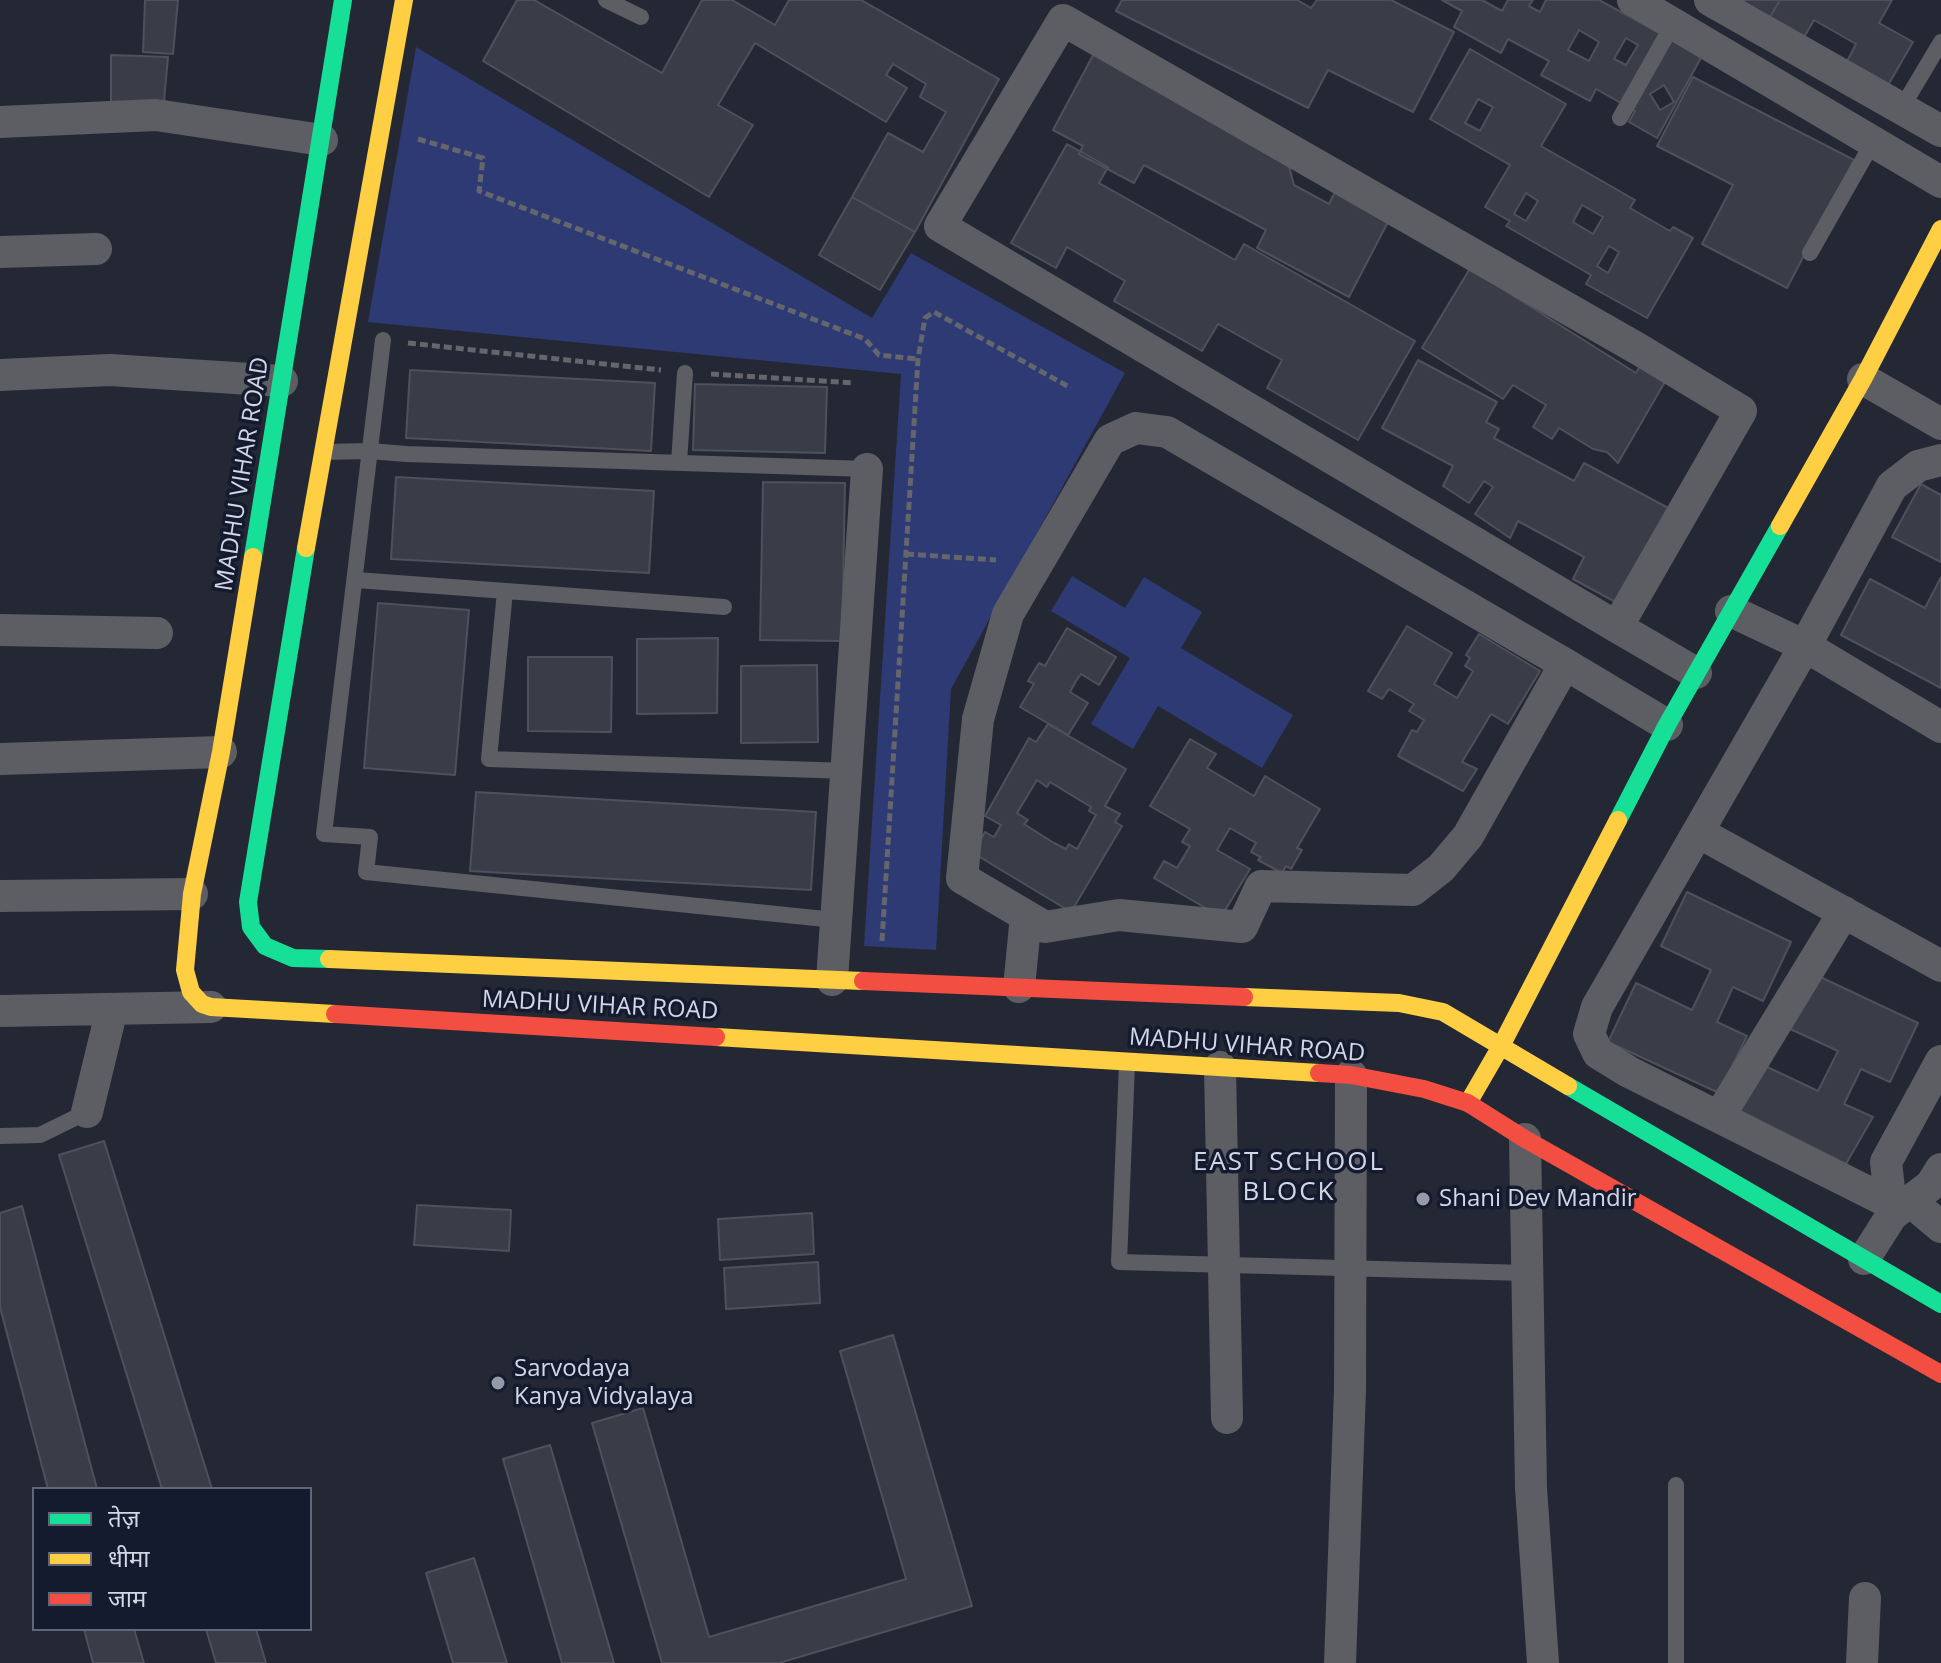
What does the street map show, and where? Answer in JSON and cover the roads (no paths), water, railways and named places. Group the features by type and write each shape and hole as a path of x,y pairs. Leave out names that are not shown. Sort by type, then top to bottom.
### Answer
{"street":[{"name":"MADHU VIHAR ROAD","path":"404,0 322,452 250,887 241,921 265,946 293,958 1019,987 1111,998 1399,1003 1443,1012 1941,1304"},
{"path":"1633,0 1941,182"},
{"path":"1710,0 1941,131"},
{"name":"MADHU VIHAR ROAD","path":"333,1 322,140 221,752 192,894 195,927 185,970 188,984 197,999 211,1007 1106,1054 1127,1062 1351,1075 1424,1089 1468,1103 1525,1139 1941,1374"},
{"path":"1617,627 1741,411 1063,20 940,226 1617,627 1696,673"},
{"path":"0,122 156,115 322,140"},
{"path":"1468,1103 1501,1046 1667,725 1863,379 1941,229"},
{"path":"0,252 96,249"},
{"path":"0,375 110,370 282,381"},
{"path":"1863,379 1941,424"},
{"path":"1565,664 1468,836 1441,868 1413,890 1261,886 1242,927 1119,915 1045,927 962,878 978,719 1008,614 1110,440 1136,428 1167,432 1565,664 1667,725"},
{"path":"271,450 322,452"},
{"path":"1941,460 1918,466 1892,486 1805,646 1597,1007 1589,1034 1598,1053 1629,1072 1941,1227"},
{"path":"832,980 867,469"},
{"path":"1731,611 1805,646 1941,727"},
{"path":"0,630 157,633"},
{"path":"0,759 221,752"},
{"path":"1698,832 1941,966"},
{"path":"0,896 192,894"},
{"path":"1719,1117 1844,912"},
{"path":"1019,987 1026,916"},
{"path":"0,1011 211,1007"},
{"path":"87,1112 112,1009"},
{"path":"1897,1206 1886,1162 1941,1061"},
{"path":"1220,1067 1227,1418"},
{"path":"1340,1663 1350,1390 1351,1075"},
{"path":"1525,1139 1531,1488 1543,1663"},
{"path":"1864,1259 1897,1206 1931,1185 1941,1169"},
{"path":"1862,1663 1865,1598"}],"lane":[{"path":"606,0 641,17"},
{"path":"1620,118 1673,24"},
{"path":"1901,109 1941,42"},
{"path":"1810,253 1873,142"},
{"path":"383,340 324,834 370,837 366,872 835,920"},
{"path":"679,463 685,373"},
{"path":"322,452 370,451 867,469"},
{"path":"356,580 724,607"},
{"path":"505,591 489,759 848,771"},
{"path":"1127,1062 1119,1262 1526,1273"},
{"path":"0,1136 40,1135 87,1112"},
{"path":"1676,1485 1676,1663"}],"place":[{"name":"Shani Dev Mandir","path":"1423,1199"},
{"name":"Sarvodaya Kanya Vidyalaya","path":"498,1383"}],"district":[{"name":"EAST SCHOOL BLOCK","path":"1289,1178"}]}
